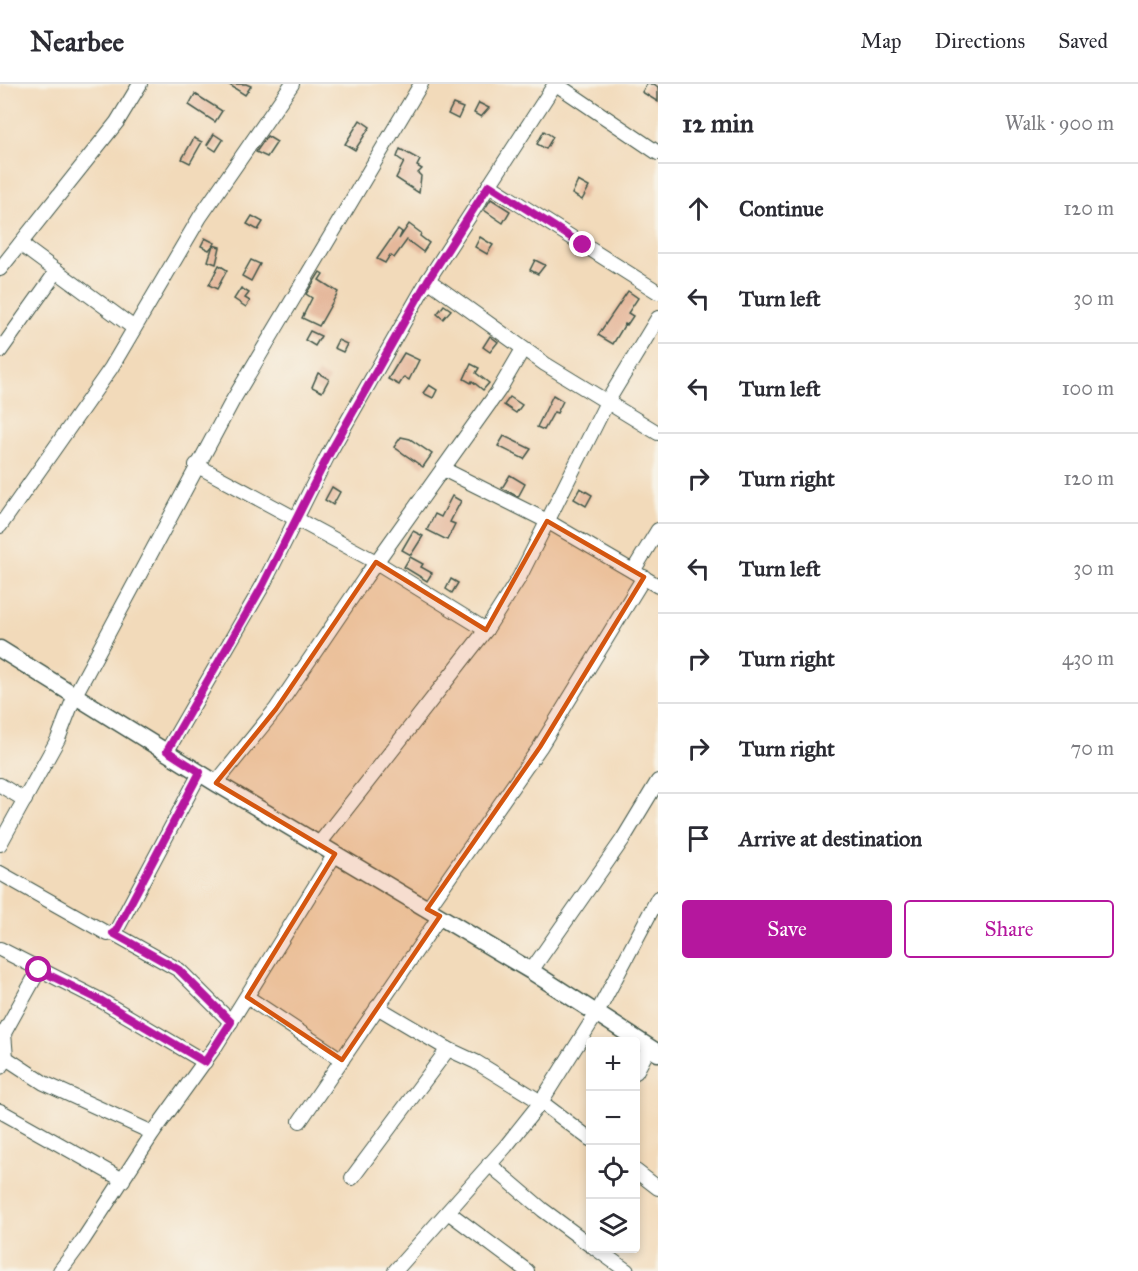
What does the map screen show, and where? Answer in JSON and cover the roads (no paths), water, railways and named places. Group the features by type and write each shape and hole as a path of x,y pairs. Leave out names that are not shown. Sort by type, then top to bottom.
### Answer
{"main road":[{"path":"0,649 216,783 531,971 654,1050"}],"street":[{"path":"0,269 117,122 140,84"},
{"path":"0,526 111,368 200,217 292,84"},
{"path":"167,751 263,585 327,458 428,280 555,84 658,153"},
{"path":"0,844 58,740 75,694 196,465 414,86"},
{"path":"489,185 658,292"},
{"path":"20,244 134,328"},
{"path":"0,351 57,271"},
{"path":"428,280 523,349 658,434"},
{"path":"319,844 486,630 519,578 607,402 658,318"},
{"path":"216,783 276,709 376,562 499,390 523,349"},
{"path":"196,465 376,562 486,630"},
{"path":"443,469 547,521 658,586"},
{"path":"300,1121 377,1007 433,913 540,747 638,574 658,530"},
{"path":"113,933 200,772"},
{"path":"531,971 623,839 658,781"},
{"path":"0,785 25,800"},
{"path":"60,1271 153,1133 205,1062 335,854"},
{"path":"0,873 108,934 113,933 179,970 231,1022"},
{"path":"395,1271 506,1146 541,1102 597,1014 658,898"},
{"path":"0,949 100,1000 205,1062"},
{"path":"39,970 4,1033 3,1063 153,1133"},
{"path":"247,997 342,1060"},
{"path":"377,1007 448,1049 476,1062 541,1102 586,1135"},
{"path":"352,1178 448,1049"},
{"path":"640,1067 654,1050"},
{"path":"0,1111 123,1180"},
{"path":"489,1164 543,1210 586,1241"},
{"path":"640,1174 658,1188"},
{"path":"448,1212 527,1271"},
{"path":"602,1253 627,1271"}]}
